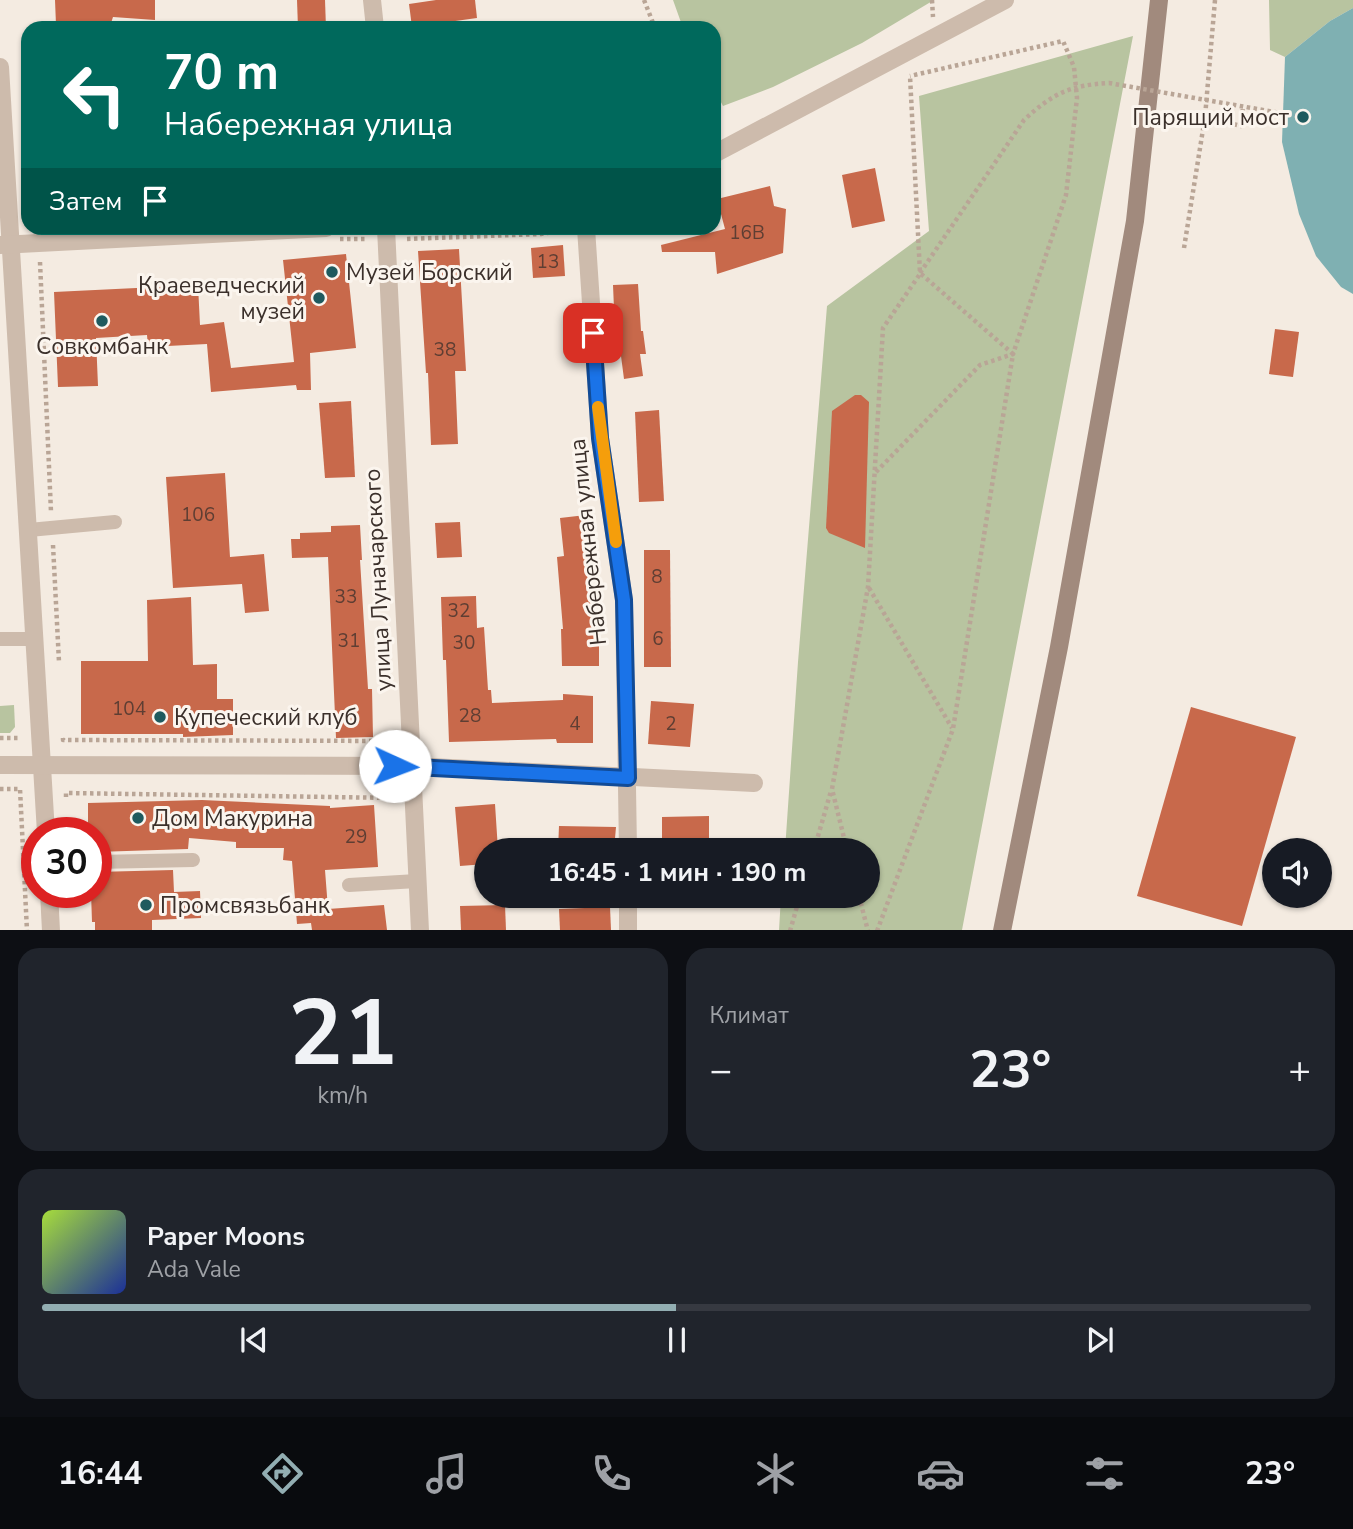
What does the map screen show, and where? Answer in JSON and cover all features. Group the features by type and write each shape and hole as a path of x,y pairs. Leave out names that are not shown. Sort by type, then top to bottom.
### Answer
{"main road":[{"path":"1002,930 1059,647 1135,221 1159,0"}],"street":[{"path":"372,0 374,21"},
{"path":"721,150 1005,0"},
{"path":"0,67 6,244 29,530 45,817"},
{"path":"6,244 186,235"},
{"name":"улица Луначарского","path":"386,235 420,930"},
{"name":"Набережная улица","path":"586,235 600,438 624,600 628,838"},
{"path":"0,765 411,766 754,783"},
{"path":"50,908 51,930"},
{"path":"628,908 628,930"}],"lane":[{"path":"29,530 115,522"},
{"path":"0,639 35,639"},
{"path":"112,862 193,860"},
{"path":"349,885 417,881"}],"path":[{"path":"643,0 652,21"},
{"path":"1184,248 1205,117 1215,0"},
{"path":"879,930 953,729 1013,354 1066,195 1077,98 1074,67 1063,41 959,66"},
{"path":"911,76 920,274 1013,354"},
{"path":"818,838 832,789 868,587 883,328 1024,120 1044,102 1065,90 1089,84 1109,83 1303,117"},
{"path":"1205,117 1241,126 1243,107"},
{"path":"40,262 60,674"},
{"path":"876,472 980,365 1013,354"},
{"path":"868,587 953,729"},
{"path":"62,727 63,740 410,742"},
{"path":"0,738 18,738"},
{"path":"0,789 20,789 27,930"},
{"path":"832,789 845,838"},
{"path":"66,793 413,798"},
{"path":"790,930 796,908"},
{"path":"862,908 868,930"}],"green space":[{"path":"673,0 934,0 862,43 773,87 723,106 721,21 680,21"},
{"path":"1269,0 1353,0 1353,8 1330,21 1285,57 1270,50"},
{"path":"1133,36 962,930 779,930 780,908 880,908 880,838 786,838 798,662 827,306 929,231 919,96"},
{"path":"14,705 15,727 10,733 0,733 0,706"}],"water":[{"path":"1353,8 1353,294 1341,287 1316,256 1299,214 1282,142 1285,57 1330,21"}],"building":[{"path":"55,0 155,0 155,20 113,17 112,21 56,21"},
{"path":"297,0 325,0 326,21 298,21"},
{"path":"436,0 475,0 477,18 411,21 409,4"},
{"path":"875,168 885,221 852,228 842,175"},
{"path":"770,186 774,206 786,209 783,253 717,274 715,252 662,252 661,245 701,235 721,235 721,230 725,229 721,198"},
{"path":"563,245 565,276 533,278 531,248"},
{"path":"459,249 466,371 455,371 458,444 431,445 418,251"},
{"path":"346,254 356,348 310,353 311,390 297,390 296,385 211,392 207,344 148,347 147,335 96,338 98,386 58,387 54,292 198,285 200,325 224,322 231,368 294,362 283,260"},
{"path":"638,284 641,331 646,354 640,354 643,376 624,379 621,356 616,356 613,285"},
{"path":"1275,329 1299,332 1293,377 1269,374"},
{"path":"855,395 861,395 869,402 865,548 829,533 826,528 832,411"},
{"path":"351,401 355,477 325,478 319,403"},
{"path":"659,410 664,501 639,502 635,412"},
{"path":"225,473 230,557 264,554 269,611 245,613 242,584 173,588 166,477"},
{"path":"586,515 596,628 599,628 599,666 562,666 563,629 557,557 564,556 560,518"},
{"path":"460,522 462,557 437,558 435,523"},
{"path":"360,525 360,560 368,689 372,689 373,737 336,738 328,557 292,558 291,539 300,539 300,533 331,532 331,526"},
{"path":"644,550 670,550 671,667 644,667"},
{"path":"476,596 477,628 484,627 488,690 491,690 492,703 563,700 563,694 593,696 593,743 557,743 556,739 449,742 441,597"},
{"path":"191,597 193,665 217,664 217,699 233,699 233,735 183,737 183,734 81,734 81,661 148,661 147,600"},
{"path":"651,701 694,704 690,747 648,744"},
{"path":"1191,707 1296,737 1267,838 1262,838 1262,856 1242,926 1137,896"},
{"path":"202,800 330,808 374,805 378,867 325,870 328,909 384,905 387,930 312,930 311,923 297,924 292,861 283,860 284,848 236,848 236,842 189,838 188,849 112,851 112,817 88,817 88,803"},
{"path":"495,804 497,838 474,838 474,865 460,866 455,807"},
{"path":"709,816 709,838 662,838 662,817"},
{"path":"559,826 616,827 615,838 558,838"},
{"name":"Промсвязьбанк","path":"173,870 174,892 200,891 201,918 152,920 152,930 95,930 92,908 112,908 112,872"},
{"path":"460,906 505,908 506,930 461,930"},
{"path":"610,908 611,930 560,930 559,909"}],"slow traffic":[{"path":"598,407 600,438 616,542"}],"place":[{"name":"Парящий мост","path":"1303,117"},
{"name":"Музей Борский","path":"332,272"},
{"name":"Краеведческий музей","path":"319,298"},
{"name":"Совкомбанк","path":"102,321"},
{"name":"Купеческий клуб","path":"160,717"},
{"name":"Дом Макурина","path":"138,818"},
{"name":"Промсвязьбанк","path":"146,905"}],"route":[{"path":"395,766 628,778 624,600 600,438 593,333"}]}
